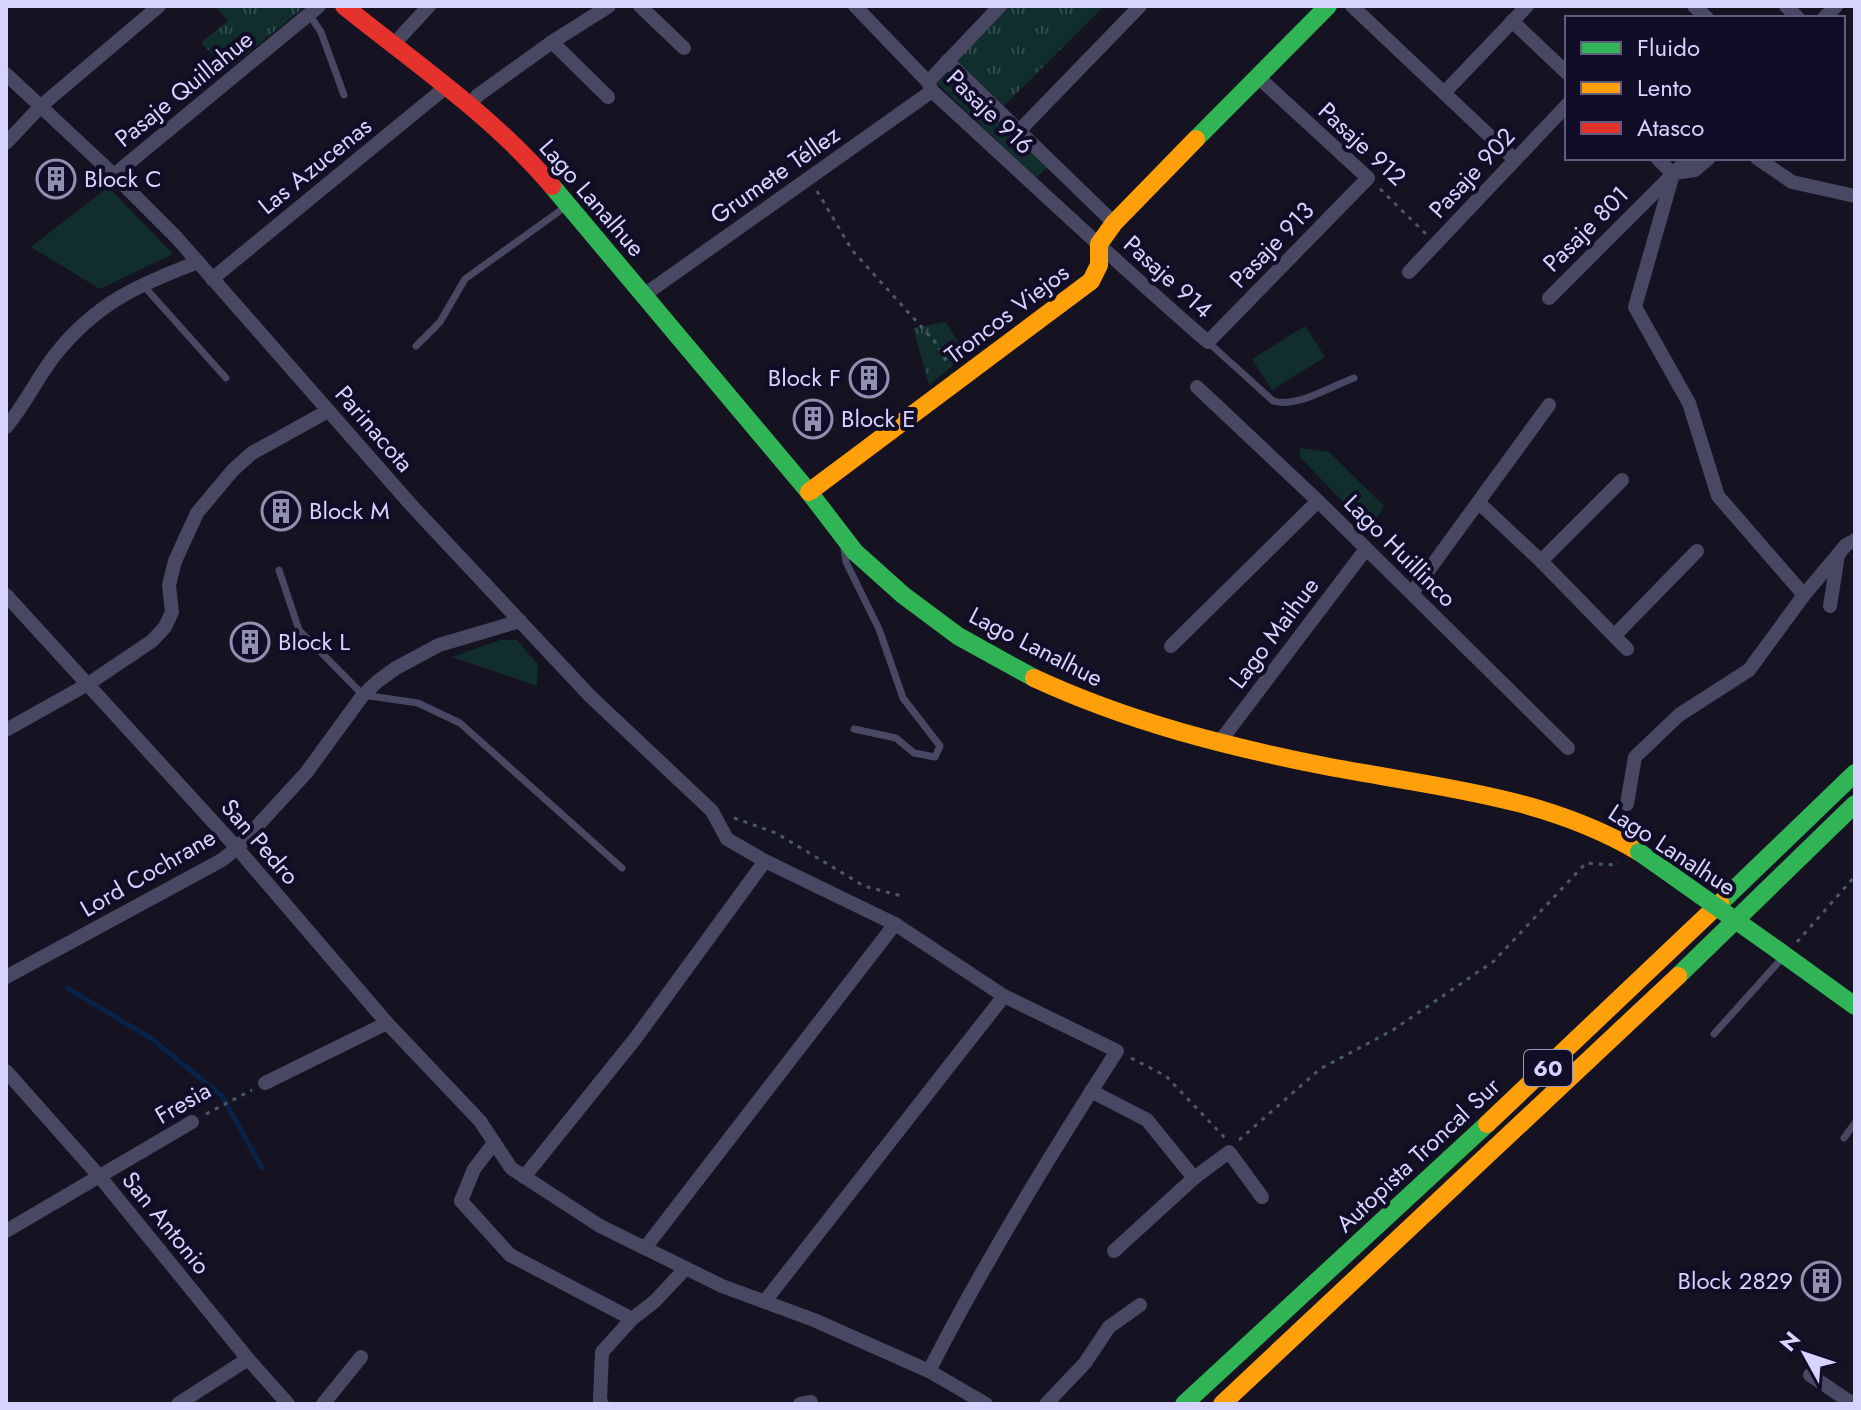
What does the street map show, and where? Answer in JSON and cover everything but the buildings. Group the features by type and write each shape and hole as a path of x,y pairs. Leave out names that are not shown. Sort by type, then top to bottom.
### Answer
{"main road":[{"name":"Lago Lanalhue","path":"344,6 469,106 536,167 809,492 842,537 915,605 971,644 1001,662 1125,717 1218,744 1548,810 1602,828 1855,1006"},
{"name":"Troncos Viejos","path":"809,492 1091,281 1099,265 1099,244 1114,223 1328,6"},
{"name":"Autopista Troncal Sur","path":"1184,1404 1544,1072 1855,773"},
{"name":"Autopista Troncal Sur","path":"1222,1404 1617,1035 1855,804"},
{"path":"1231,1404 1290,1339"}],"street":[{"path":"6,143 41,106 159,6"},
{"path":"393,45 429,6"},
{"path":"469,106 477,96 552,42 609,6"},
{"path":"640,6 684,48"},
{"name":"Pasaje 916","path":"855,6 930,87 1099,244"},
{"name":"Grumete Téllez","path":"644,295 930,87 947,61 1000,6"},
{"path":"1019,131 1140,6"},
{"path":"1352,6 1515,160"},
{"path":"1444,93 1527,6"},
{"name":"Pasaje Quillahue","path":"114,175 314,10"},
{"path":"1512,21 1565,71"},
{"path":"552,42 608,97"},
{"name":"Pasaje 916","path":"947,61 1114,223"},
{"name":"Parinacota","path":"6,74 114,175 198,262 413,507 590,696 712,811 727,839 765,861 895,924 1004,996 1117,1051"},
{"name":"Pasaje 912","path":"1258,77 1368,178"},
{"name":"Las Azucenas","path":"212,279 446,87"},
{"name":"Pasaje 902","path":"1409,272 1565,107"},
{"path":"1659,160 1673,174"},
{"name":"Pasaje 801","path":"1549,298 1687,160"},
{"path":"1673,174 1695,170 1707,160"},
{"path":"1760,160 1792,182 1855,196"},
{"path":"1673,174 1635,307 1689,403 1718,496 1804,595"},
{"name":"Pasaje 913","path":"1208,342 1368,178"},
{"name":"Pasaje 914","path":"1099,244 1126,272 1208,342"},
{"path":"6,427 54,356 97,311 142,283 198,262"},
{"name":"Lago Huillinco","path":"1197,387 1318,501 1568,748"},
{"path":"1412,593 1549,405"},
{"path":"6,730 88,684 152,641 165,627 172,612 169,585 186,534 197,513 233,470 252,453 328,411"},
{"path":"1541,561 1622,480"},
{"path":"1171,646 1318,501"},
{"path":"1479,503 1627,649"},
{"path":"1627,804 1635,757 1679,715 1749,670 1804,595 1855,540"},
{"name":"Lago Maihue","path":"1218,744 1366,549"},
{"path":"1615,635 1697,551"},
{"path":"1830,606 1838,555"},
{"name":"San Pedro","path":"6,595 237,848 387,1023 480,1121 511,1168 600,1226 722,1286 814,1320 929,1371 963,1399 986,1404"},
{"name":"Lord Cochrane","path":"6,977 222,860 237,848 306,773 363,695 396,668 439,645 520,621"},
{"path":"524,1177 635,1039 765,861"},
{"path":"645,1248 895,924"},
{"path":"765,1301 1004,996"},
{"path":"265,1083 387,1023"},
{"path":"929,1371 983,1268 1117,1051"},
{"name":"San Antonio","path":"6,1071 100,1177 288,1404"},
{"path":"1091,1091 1147,1120 1194,1178"},
{"name":"Fresia","path":"6,1231 192,1122"},
{"path":"494,1143 474,1169 461,1201 510,1255 632,1319"},
{"path":"1114,1251 1194,1178 1229,1152 1262,1197"},
{"path":"602,1404 602,1352 686,1268"},
{"path":"1046,1404 1085,1363 1109,1327 1140,1305"},
{"path":"323,1404 361,1357"},
{"path":"178,1404 248,1359"},
{"path":"1810,1375 1850,1402 1855,1402"}],"lane":[{"path":"314,10 344,95"},
{"path":"416,346 440,322 465,279 570,204"},
{"path":"142,283 226,378"},
{"path":"1208,342 1273,401 1283,404 1294,404 1354,378"},
{"path":"842,537 846,562 879,629 903,698 940,746 935,757 914,753 896,738 854,729"},
{"path":"279,570 299,630 363,695 418,703 460,723 622,868"},
{"path":"1714,1034 1782,953"},
{"path":"1844,1138 1855,1123"}],"path":[{"path":"809,177 852,250 936,343 957,381"},
{"name":"Pasaje 912","path":"1368,178 1436,244"},
{"path":"712,811 776,833 864,886 905,897"},
{"path":"1117,1051 1166,1076 1232,1146 1320,1069 1393,1030 1494,961 1586,863 1615,865 1636,850"},
{"path":"1782,953 1855,876"},
{"name":"Fresia","path":"192,1122 265,1083"}],"green space":[{"path":"215,6 302,6 302,9 227,70 201,42 228,21"},
{"path":"1009,6 1104,6 1004,106 956,61"},
{"path":"947,72 1048,166 1036,178 937,83"},
{"path":"108,187 173,254 100,289 31,247"},
{"path":"946,322 966,355 929,385 913,328"},
{"path":"1305,326 1325,357 1272,390 1252,359"},
{"path":"1300,448 1329,452 1384,506 1374,522 1365,525 1300,457"},
{"path":"500,640 517,640 538,665 537,686 452,657"}],"waterway":[{"path":"67,988 152,1039 222,1096 262,1168"}],"traffic: fast":[{"path":"1196,139 1328,6"},
{"path":"552,186 809,492 855,552 903,595 958,636 1034,678"},
{"path":"1720,903 1855,773"},
{"path":"1678,976 1855,804"},
{"path":"1639,852 1779,951"},
{"path":"1779,951 1855,1006"},
{"path":"1184,1404 1487,1124"}],"traffic: slow":[{"path":"809,492 1091,281 1099,265 1099,244 1114,223 1196,139"},
{"path":"1034,678 1106,708 1217,742 1528,806 1603,833 1639,852"},
{"path":"1487,1124 1720,903"},
{"path":"1222,1404 1678,976"}],"traffic: jam":[{"path":"344,6 479,114 552,186"}],"place":[{"name":"Block C","path":"56,179"},
{"name":"Block F","path":"869,378"},
{"name":"Block E","path":"813,419"},
{"name":"Block M","path":"281,511"},
{"name":"Block L","path":"250,642"},
{"name":"Block 2829","path":"1821,1281"}]}
